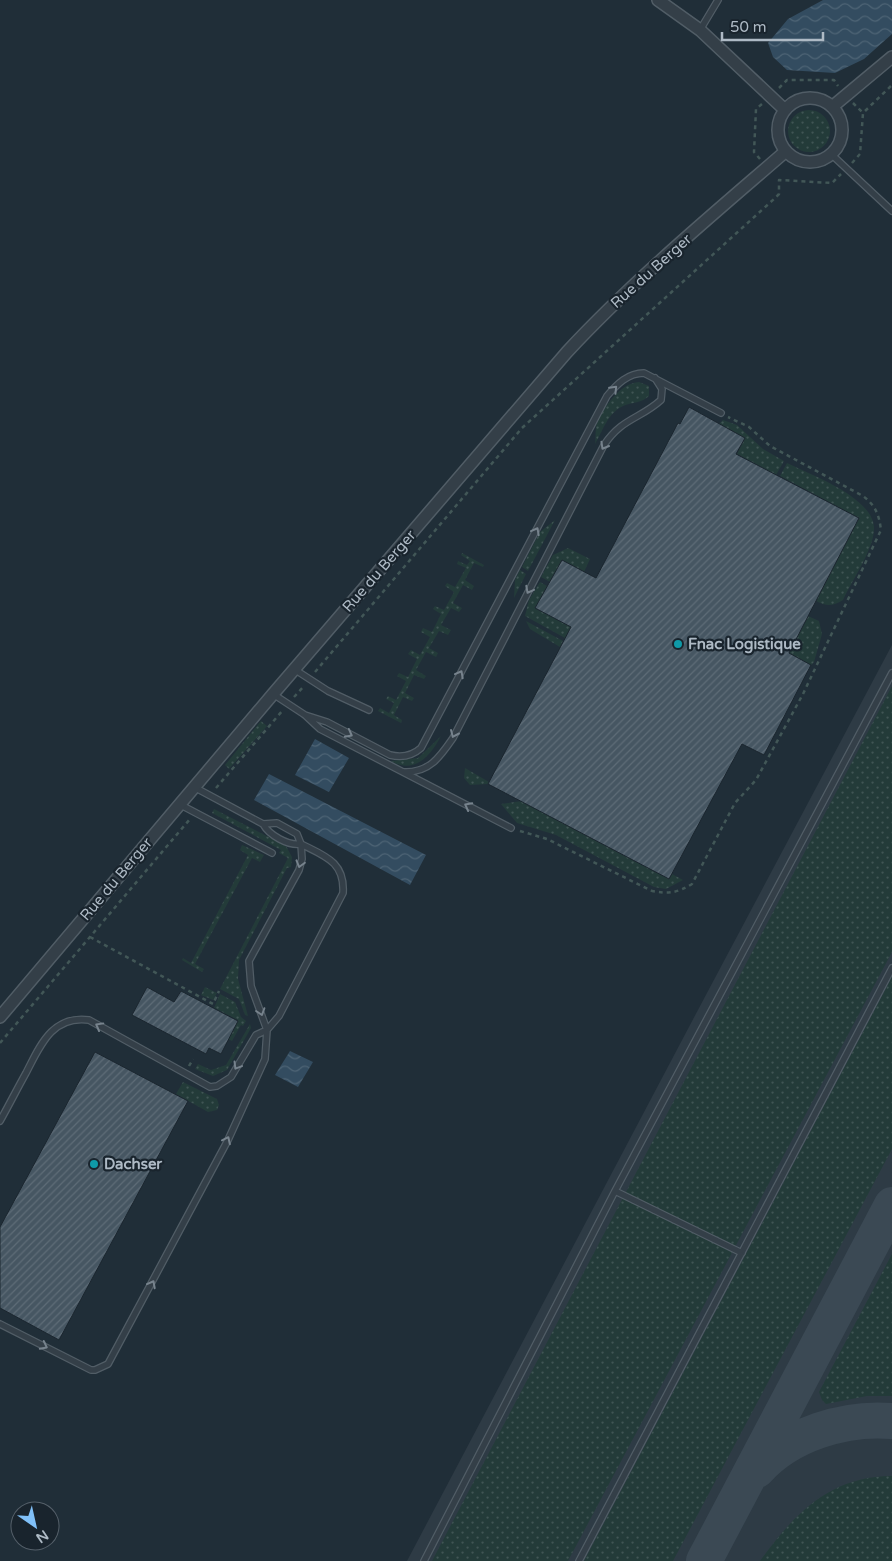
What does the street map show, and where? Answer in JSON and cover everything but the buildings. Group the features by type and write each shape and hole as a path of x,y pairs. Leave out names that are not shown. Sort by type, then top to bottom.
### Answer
{"street":[{"path":"658,0 700,30 785,110"},
{"path":"832,107 892,57"},
{"path":"804,98 820,100 832,107 839,116 842,132 837,148 831,154 816,161 808,162 800,160 786,151 781,144 778,128 785,110 804,98"},
{"name":"Rue du Berger","path":"0,1017 294,669 592,326 786,151"}],"lane":[{"path":"700,30 718,0"},
{"path":"831,154 892,211"},
{"path":"273,694 287,705 305,715 327,722 390,755 405,756 414,754 421,748 607,396 615,386 632,374 644,373 721,413"},
{"path":"404,772 419,771 435,762 453,738 604,445 612,433 626,421 654,407 661,400 662,389 654,377"},
{"path":"294,669 328,691 369,710"},
{"path":"424,1561 615,1191 892,673"},
{"path":"305,715 320,729 511,828"},
{"path":"0,1121 45,1037 60,1024 72,1020 89,1020 210,1087 217,1086 231,1077 256,1035 267,1030 279,1016 343,893 344,882 332,860 302,844 294,846 267,831 263,824 194,787"},
{"path":"179,804 272,853"},
{"path":"0,1324 91,1370 108,1364 228,1140 265,1059 267,1030 251,986 249,961 299,870 302,859 302,844 297,834 277,823 263,824"},
{"path":"579,1561 892,968"},
{"path":"615,1191 742,1253"}],"path":[{"path":"231,771 522,428 774,199 779,194 779,180 832,184 860,154 863,113 892,85"},
{"path":"511,828 547,839 652,892 670,894 681,890 692,884 736,803 756,780 803,694 881,530 879,515 874,504 864,496 770,446 749,427 721,413"},
{"path":"0,1043 179,832"},
{"path":"90,937 213,1004 220,991"}],"shaded area":[{"path":"892,645 892,1561 407,1561 699,1008"}],"green space":[{"path":"809,110 824,116 830,131 824,146 809,152 794,146 788,131 794,116"},
{"path":"639,382 649,386 649,396 623,406 613,413 606,422 595,444 597,423 608,403 619,391 632,383"},
{"path":"723,420 737,425 763,449 784,461 776,475 737,454 745,438 719,424"},
{"path":"787,463 826,481 854,498 872,518 874,530 870,547 843,600 836,604 827,605 816,601 859,518 780,476"},
{"path":"555,520 528,571 522,567 540,532"},
{"path":"568,548 590,559 584,572 562,560 550,582 541,577 553,555"},
{"path":"462,553 484,565 483,567 474,563 465,580 474,586 472,590 463,585 453,603 462,608 459,612 451,608 441,625 451,630 448,635 439,631 429,648 438,653 436,657 426,652 416,670 426,676 424,679 414,675 405,693 414,698 412,701 403,697 394,715 402,720 401,723 378,711 380,708 389,713 394,703 386,699 388,696 396,700 406,681 397,676 399,673 408,677 417,659 408,654 411,650 420,655 430,637 421,632 423,628 432,632 441,614 433,609 435,606 444,610 454,592 445,586 447,583 455,587 466,568 457,564 458,561 467,565 470,561 461,555"},
{"path":"520,570 526,574 514,598 515,580"},
{"path":"540,582 547,586 536,608 571,627 565,638 525,616 529,600"},
{"path":"808,616 819,621 822,634 814,662 811,665 789,653"},
{"path":"526,621 563,641 560,647 530,629"},
{"path":"892,686 892,952 568,1561 432,1561"},
{"path":"261,721 267,726 229,769 225,765"},
{"path":"441,736 427,756 415,764 408,766 400,765 391,761 418,758"},
{"path":"465,768 489,782 488,784 470,785 464,778"},
{"path":"522,801 669,879 672,874 683,880 666,889 654,887 556,835 517,823 501,804"},
{"path":"214,809 286,846 292,857 291,867 287,868 239,960 238,979 248,1016 245,1015 239,999 220,989 288,858 279,853 281,850 212,813"},
{"path":"242,845 264,855 260,862 252,858 195,964 204,969 202,972 182,960 183,958 191,963 248,855 240,850"},
{"path":"892,977 892,1149 673,1561 584,1561"},
{"path":"205,987 217,993 213,1000 201,995"},
{"path":"220,994 235,1002 241,1017 246,1021 243,1026 241,1025 232,1041 228,1039 238,1020 214,1008"},
{"path":"250,1024 251,1028 227,1070 213,1076 195,1069 198,1064 211,1070 226,1065"},
{"path":"183,1082 217,1099 219,1105 217,1110 208,1112 176,1094"},
{"path":"892,1254 892,1396 867,1396 826,1404 819,1392"},
{"path":"892,1476 892,1561 760,1561 800,1513 816,1501 850,1483 870,1478"}],"water":[{"path":"823,0 892,0 892,34 864,59 835,73 787,70 773,57 768,43 788,19"},
{"path":"315,739 349,758 329,792 295,775"},
{"path":"269,774 426,855 410,885 254,800"},
{"path":"290,1051 313,1062 298,1087 275,1075"}],"taxiway":[{"path":"704,1561 892,1205"},
{"path":"757,1470 770,1457 785,1447 819,1430 856,1422 892,1421"}],"place":[{"name":"Fnac Logistique","path":"678,644"},
{"name":"Dachser","path":"94,1164"}]}
